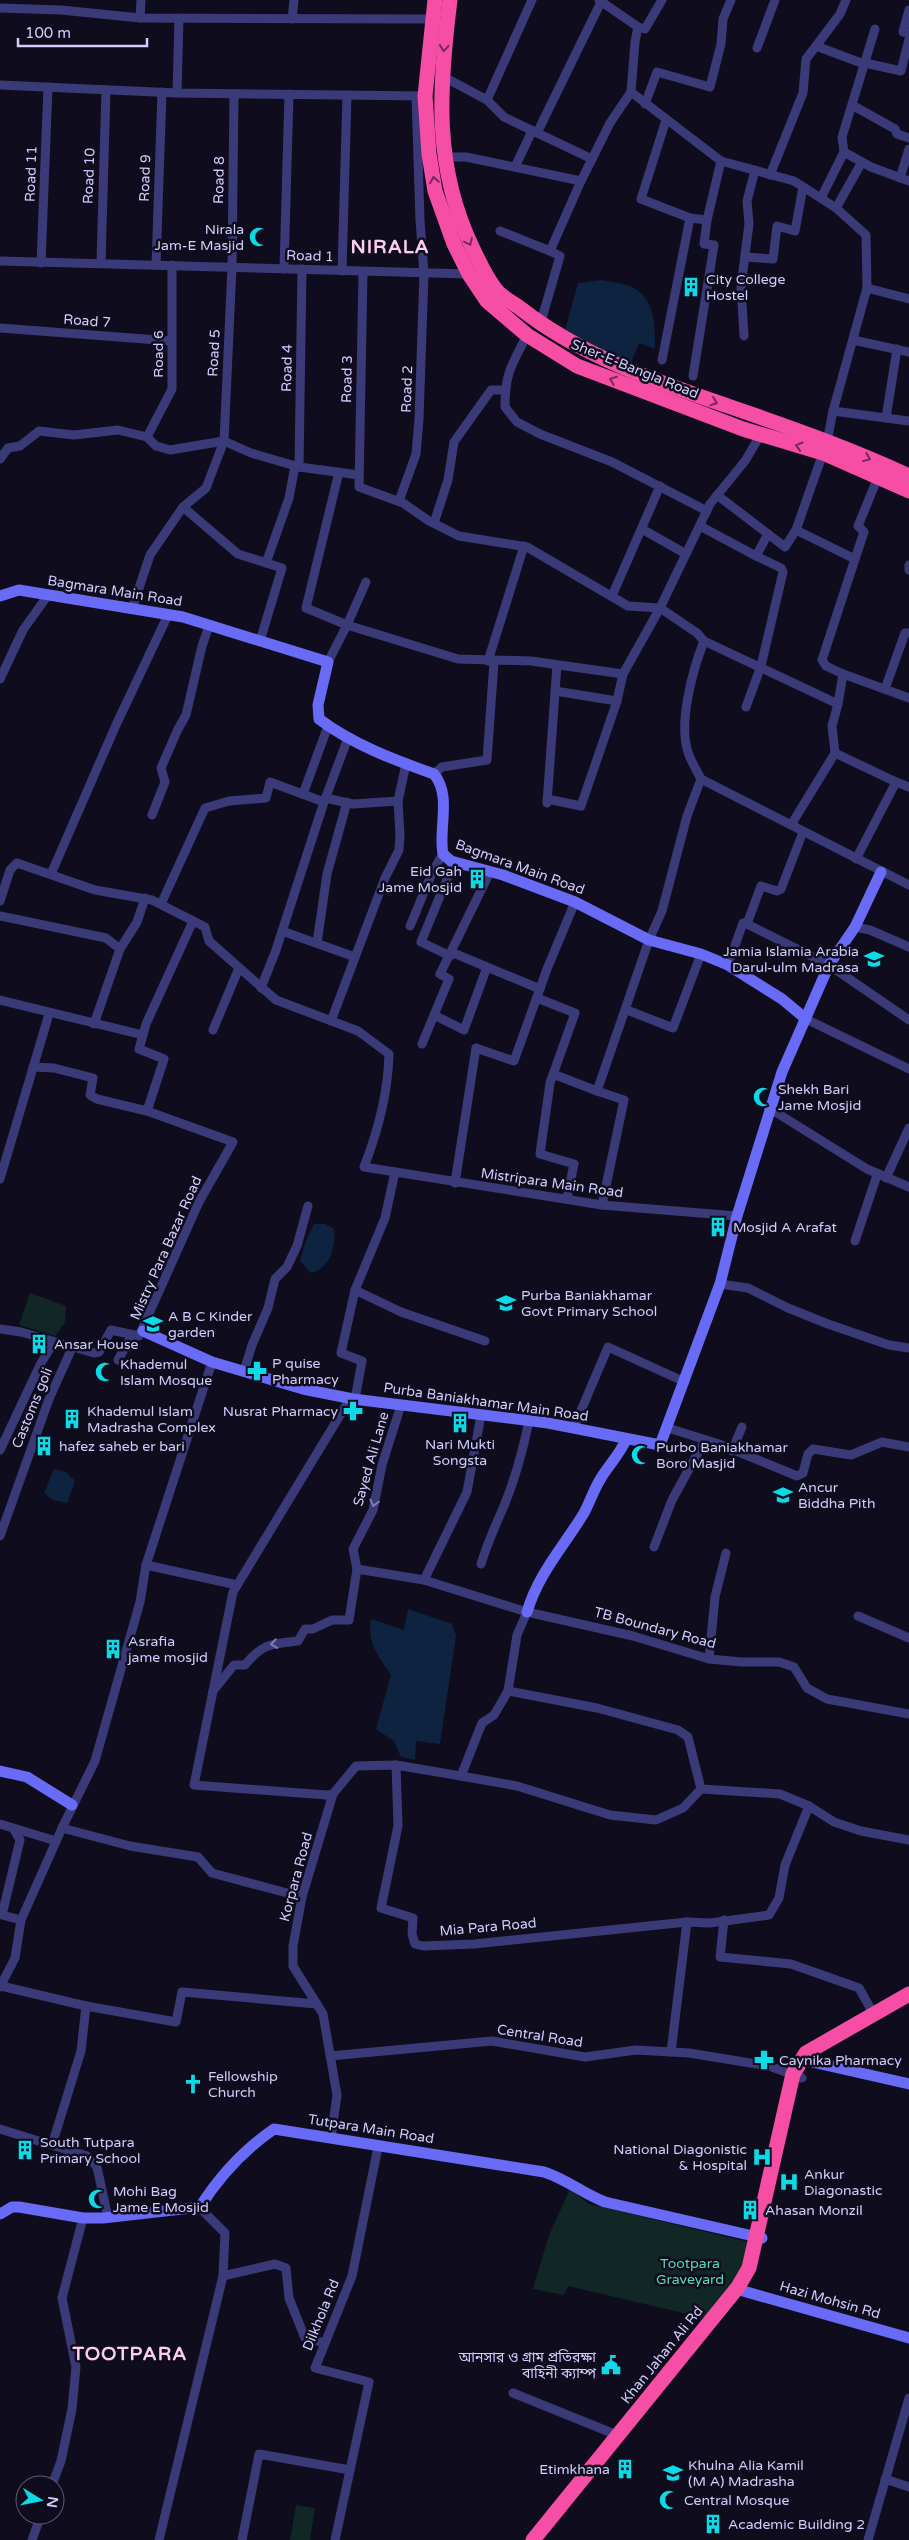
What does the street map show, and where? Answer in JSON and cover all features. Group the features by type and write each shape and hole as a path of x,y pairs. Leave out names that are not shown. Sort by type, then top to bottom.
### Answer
{"highway":[{"name":"Sher-E-Bangla Road","path":"435,0 421,96 435,191 498,292 540,325 646,385 743,429 825,448 909,476"},
{"name":"Sher-E-Bangla Road","path":"450,0 442,76 441,115 445,157 453,202 451,217 469,274 487,301 528,334 577,366 748,413 825,448 878,477 909,491"},
{"path":"743,429 748,413"},
{"name":"Khan Jahan Ali Rd","path":"543,2540 743,2291 754,2272 760,2237 798,2076 806,2053 909,1994"},
{"name":"Khan Jahan Ali Rd","path":"798,2076 812,2062 841,2042 909,2004"},
{"name":"Khan Jahan Ali Rd","path":"533,2540 738,2287 748,2268 760,2237"}],"street":[{"path":"140,18 141,0"},
{"path":"292,20 294,0"},
{"path":"487,100 532,0"},
{"path":"515,167 601,0 638,27 644,29 662,0"},
{"path":"645,104 657,72 710,87 721,44 723,19 731,0"},
{"path":"757,48 775,0"},
{"path":"770,175 803,93 806,59 840,14 846,0"},
{"path":"0,8 61,10 140,18 433,19"},
{"path":"909,10 903,32 909,33"},
{"path":"177,93 179,18"},
{"path":"550,251 581,180 610,124 631,92 638,27"},
{"path":"821,198 844,152 842,137 875,29"},
{"path":"816,46 864,63 901,71 909,39"},
{"path":"442,76 487,100 504,117 592,160"},
{"path":"0,85 177,93 421,96"},
{"name":"Road 11","path":"41,263 48,87"},
{"name":"Road 10","path":"100,263 106,90"},
{"name":"Road 9","path":"156,265 162,92"},
{"path":"631,92 721,160 794,181 836,208 866,235 867,288 833,411 825,448 796,530 785,547 717,496"},
{"name":"Road 8","path":"232,267 234,94"},
{"path":"284,269 289,94"},
{"path":"342,271 347,95"},
{"name":"Road 2","path":"399,501 416,454 419,419 424,274 420,220 421,96"},
{"path":"852,105 895,129 897,134 909,138"},
{"path":"666,120 641,199 690,218 707,220"},
{"path":"900,178 909,148"},
{"path":"844,152 862,162 909,181"},
{"path":"445,157 466,157 581,180"},
{"path":"692,376 714,245 704,244 707,220 721,160"},
{"path":"836,208 862,162"},
{"path":"744,336 741,286 749,224 747,201 755,170"},
{"path":"745,256 773,259 777,226 795,231 803,187"},
{"path":"662,360 690,218"},
{"path":"500,230 560,256 540,325"},
{"name":"Road 1","path":"0,260 41,263 100,263 469,274"},
{"name":"Road 6","path":"147,437 172,389 172,265"},
{"name":"Road 5","path":"132,609 150,555 183,507 206,488 224,441 232,267"},
{"name":"Road 4","path":"266,563 289,498 297,466 302,269"},
{"name":"Road 3","path":"363,272 359,487 399,501"},
{"path":"867,288 909,300"},
{"name":"Road 7","path":"0,328 171,342"},
{"path":"528,334 507,374 505,407 517,422 540,434 612,462 707,511"},
{"path":"853,340 909,352"},
{"path":"886,418 897,349"},
{"path":"434,523 448,480 454,442 491,390 505,390"},
{"path":"833,411 909,421"},
{"path":"0,459 8,448 20,446 39,431 74,435 118,430 147,437 156,446 170,450 224,441 251,453 297,466 359,475"},
{"path":"556,665 547,801 581,806 617,701 623,674 660,608 707,511 745,461 761,434"},
{"path":"339,472 306,608 347,625 458,659 531,662 623,674"},
{"path":"878,477 858,526 864,532 822,660 826,666 843,674 909,698"},
{"path":"612,596 660,486"},
{"path":"399,501 459,536 524,546 628,606 660,608 697,633 704,641 761,666 838,704"},
{"path":"183,507 238,554 282,568 260,641"},
{"path":"700,526 781,568 783,572 761,666 746,707"},
{"path":"642,529 686,554"},
{"path":"796,530 855,560"},
{"path":"756,556 768,534"},
{"path":"366,582 328,662 318,704 318,719 348,738 406,764 434,774 442,766 487,760 491,661 524,546"},
{"path":"909,565 909,570"},
{"name":"Bagmara Main Road","path":"0,596 19,590 183,617 328,662"},
{"path":"0,679 23,630 48,595"},
{"path":"51,874 116,725 168,615"},
{"path":"152,815 165,782 161,768 186,715 202,646 209,626"},
{"path":"884,689 905,633 909,633"},
{"path":"704,641 689,684 686,730 688,753 701,779 909,885"},
{"path":"790,825 835,753 832,726 843,674"},
{"path":"555,691 617,701"},
{"path":"303,794 328,726"},
{"path":"261,988 348,738"},
{"path":"835,753 909,787"},
{"path":"0,901 10,870 17,863 95,890 146,898 162,904 206,927 209,941 276,1000 331,1021 385,878 399,850 398,801 406,764"},
{"name":"Bagmara Main Road","path":"434,774 440,782 443,801 441,844 443,854 454,862 490,872 575,902 649,940 701,954 728,966 782,999 806,1019"},
{"path":"597,1090 649,940 662,911 687,816 701,779"},
{"path":"162,904 205,808 229,801 266,798 270,782 325,800 347,802 398,801"},
{"path":"856,859 896,782"},
{"path":"317,943 328,874 347,802"},
{"path":"728,966 743,924 747,924 761,886 777,891 781,889 803,832"},
{"path":"410,926 426,891 430,873 443,854"},
{"path":"454,862 421,942 487,966 575,1013 553,1074 540,1154 574,1164 567,1198"},
{"path":"422,1044 436,1016 449,980 440,974 490,872"},
{"name":"Purba Baniakhamar Main Road","path":"144,1331 212,1362 303,1389 354,1399 530,1420 574,1427 626,1440 660,1445 668,1428 720,1284 737,1216 769,1108 782,1072 830,965 855,927 881,872"},
{"path":"94,1024 120,949 137,922 146,898"},
{"path":"456,1183 476,1048 514,1060 575,902"},
{"path":"0,916 106,938 120,949"},
{"path":"147,1111 164,1058 140,1048 146,1024 193,921"},
{"path":"747,924 830,965 909,1020"},
{"path":"855,927 870,930 909,947"},
{"path":"282,931 356,956"},
{"path":"626,1010 673,1028 701,954"},
{"path":"436,1016 464,1030 487,966"},
{"path":"213,1030 239,968"},
{"path":"0,1000 49,1014 144,1035"},
{"path":"0,1179 33,1067 37,1060 49,1014"},
{"path":"806,1019 909,1069"},
{"name":"Mistripara Main Road","path":"331,1021 358,1031 390,1054 375,1138 364,1167 602,1205 737,1216"},
{"name":"Mistry Para Bazar Road","path":"33,1067 54,1068 94,1078 90,1095 147,1111 233,1142 199,1202 144,1331"},
{"path":"553,1074 624,1100 602,1205"},
{"path":"769,1108 882,1176 909,1187"},
{"path":"855,1241 882,1176 909,1128"},
{"path":"395,1172 385,1218 355,1290 341,1353 362,1361 354,1399 345,1407 232,1592 194,1784 333,1794 356,1766 396,1765 516,1786 610,1815 656,1820 683,1808 701,1789"},
{"path":"244,1371 252,1345 268,1308 275,1279 287,1267 297,1246 308,1206"},
{"path":"720,1284 748,1288 788,1308 828,1324 889,1345 909,1348"},
{"path":"355,1290 401,1312 485,1341"},
{"path":"0,1329 21,1332 94,1353 99,1352 111,1330 137,1337 144,1331"},
{"path":"118,1360 132,1335"},
{"path":"0,1450 41,1363 54,1342"},
{"path":"574,1427 608,1347 685,1382"},
{"name":"Castoms goli","path":"0,1536 3,1523 49,1399 72,1348"},
{"path":"212,1362 146,1565 140,1602 95,1761 72,1805 21,1920 15,1958 0,1987 86,2006 176,2022 182,1992 317,2004"},
{"name":"Sayed Ali Lane","path":"212,1691 234,1665 245,1665 255,1653 267,1644 298,1641 305,1629 313,1629 332,1620 349,1620 357,1569 353,1549 373,1510 382,1465 401,1405"},
{"path":"424,1580 467,1492 481,1415"},
{"path":"481,1564 522,1454 530,1420"},
{"path":"732,1451 742,1427"},
{"path":"668,1428 705,1440 798,1476 803,1473 808,1454 813,1449 851,1456 882,1442 909,1447"},
{"path":"461,1776 482,1723 494,1715 508,1691 517,1635 548,1564 569,1537 585,1511 601,1478 615,1461 626,1440"},
{"path":"654,1547 672,1500 705,1440"},
{"path":"709,1658 715,1597 726,1554"},
{"path":"146,1565 237,1585"},
{"name":"TB Boundary Road","path":"357,1569 424,1580 527,1612 624,1634 709,1658 740,1662 779,1662 794,1667 807,1688 816,1695 828,1699 909,1714"},
{"path":"858,1616 909,1638"},
{"path":"508,1691 597,1708 678,1730 688,1738 701,1789"},
{"name":"Mia Para Road","path":"396,1765 398,1826 381,1908 413,1918 412,1934 415,1944 423,1946 474,1944 769,1915 779,1898 784,1865 809,1806"},
{"path":"0,1771 27,1777 72,1805"},
{"path":"701,1789 780,1794 809,1806 834,1822 909,1840"},
{"name":"Korpara Road","path":"331,2138 337,2095 323,2014 293,1966 293,1946 302,1897 333,1794"},
{"path":"0,1824 56,1841"},
{"path":"13,1828 20,1840 1,1914 21,1920"},
{"path":"62,1828 130,1846 198,1857 212,1873 302,1897"},
{"path":"724,1920 720,1957 791,1964 859,1988 873,2013"},
{"path":"671,2052 687,1922"},
{"path":"52,2145 81,2051 86,2006"},
{"name":"Central Road","path":"330,2056 492,2041 585,2057 636,2050 671,2052 769,2066 798,2076"},
{"path":"812,2062 909,2084"},
{"name":"Tutpara Main Road","path":"199,2206 212,2188 254,2142 274,2128 378,2147 544,2172 562,2177 586,2195 605,2202 760,2237"},
{"path":"0,2129 87,2156 98,2167 108,2218"},
{"name":"Dilkhola Rd","path":"335,2540 369,2382 314,2368 352,2276 378,2147"},
{"path":"0,2214 12,2207 19,2207 83,2218 108,2218 199,2206 225,2233 223,2276 160,2540"},
{"path":"56,2475 61,2461 72,2409 76,2367 62,2298 83,2218"},
{"path":"223,2276 275,2264 286,2268 289,2298 306,2338 324,2342"},
{"name":"Hazi Mohsin Rd","path":"743,2291 909,2338"},
{"path":"513,2392 618,2436"},
{"path":"868,2540 909,2398"},
{"path":"242,2540 259,2454 350,2470"},
{"path":"885,2478 909,2487"},
{"path":"32,2540 37,2525"}],"green space":[{"path":"30,1293 66,1306 65,1322 55,1336 19,1325"},
{"name":"Tootpara Graveyard","path":"570,2189 589,2204 753,2243 713,2320 568,2286 564,2295 533,2289 549,2235"},
{"path":"296,2505 315,2508 310,2540 290,2540"}],"water":[{"path":"602,280 634,288 647,300 650,307 654,324 655,349 639,343 631,363 603,353 565,330 578,283"},
{"path":"314,1224 325,1224 334,1229 334,1242 327,1262 318,1271 311,1273 300,1261 305,1243"},
{"path":"54,1469 66,1472 75,1481 67,1503 53,1500 44,1493"},
{"path":"408,1609 452,1624 456,1636 440,1744 416,1741 415,1760 401,1757 394,1741 376,1729 391,1675 375,1649 370,1628 371,1619 404,1630"}],"place":[{"name":"Nirala Jam-E Masjid","path":"259,237"},
{"name":"City College Hostel","path":"691,287"},
{"name":"Eid Gah Jame Mosjid","path":"477,879"},
{"name":"Jamia Islamia Arabia Darul-ulm Madrasa","path":"874,959"},
{"name":"Shekh Bari Jame Mosjid","path":"763,1097"},
{"name":"Mosjid A Arafat","path":"718,1227"},
{"name":"Purba Baniakhamar Govt Primary School","path":"506,1303"},
{"name":"A B C Kinder garden","path":"153,1324"},
{"name":"Ansar House","path":"39,1344"},
{"name":"P quise Pharmacy","path":"257,1371"},
{"name":"Khademul Islam Mosque","path":"105,1372"},
{"name":"Nusrat Pharmacy","path":"353,1411"},
{"name":"Khademul Islam Madrasha Complex","path":"72,1419"},
{"name":"Nari Mukti Songsta","path":"460,1423"},
{"name":"hafez saheb er bari","path":"44,1446"},
{"name":"Purbo Baniakhamar Boro Masjid","path":"641,1455"},
{"name":"Ancur Biddha Pith","path":"783,1495"},
{"name":"Asrafia jame mosjid","path":"113,1649"},
{"name":"Caynika Pharmacy","path":"764,2060"},
{"name":"Fellowship Church","path":"193,2084"},
{"name":"South Tutpara Primary School","path":"25,2150"},
{"name":"National Diagonistic & Hospital","path":"762,2157"},
{"name":"Ankur Diagonastic","path":"789,2182"},
{"name":"Mohi Bag Jame E Mosjid","path":"98,2199"},
{"name":"Ahasan Monzil","path":"750,2210"},
{"name":"আনসার ও গ্রাম প্রতিরক্ষা বাহিনী ক্যাম্প","path":"611,2365"},
{"name":"Etimkhana","path":"625,2469"},
{"name":"Khulna Alia Kamil (M A) Madrasha","path":"673,2473"},
{"name":"Central Mosque","path":"669,2500"},
{"name":"Academic Building 2","path":"713,2524"}],"district":[{"name":"NIRALA","path":"390,247"},
{"name":"TOOTPARA","path":"130,2354"}]}
